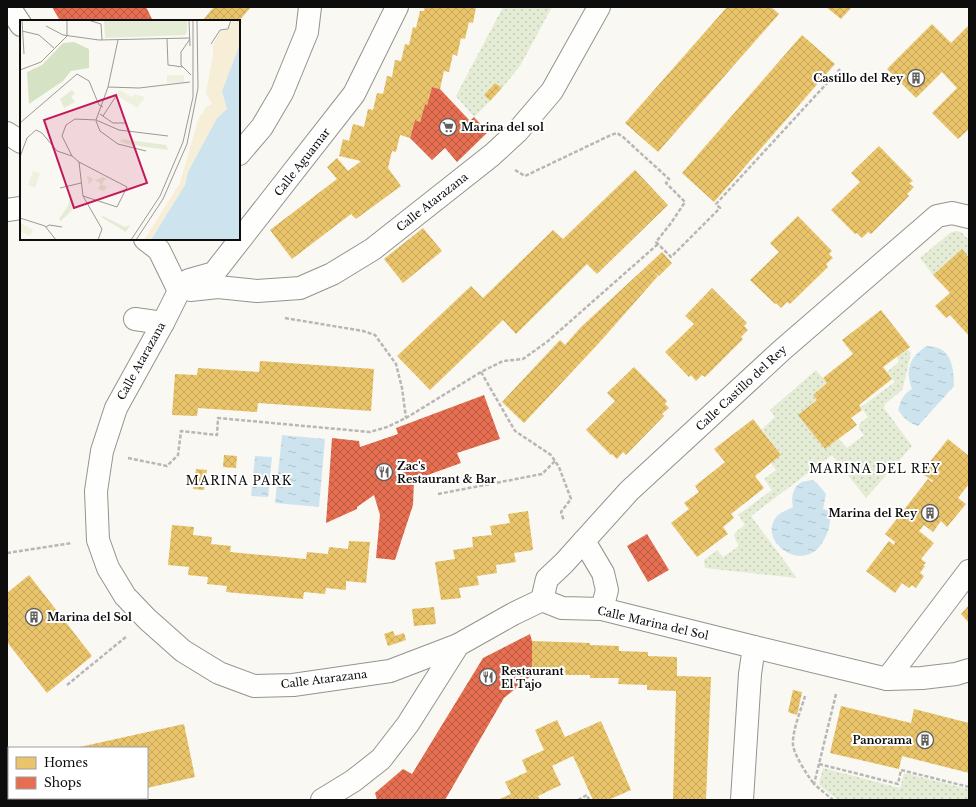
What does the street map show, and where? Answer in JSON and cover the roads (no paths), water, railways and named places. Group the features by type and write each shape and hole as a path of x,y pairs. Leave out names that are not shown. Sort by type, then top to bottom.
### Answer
{"street":[{"path":"9,7 20,24"},
{"path":"240,153 262,127 282,93 307,32 310,7"},
{"name":"Calle Aguamar","path":"240,240 354,94 397,7"},
{"name":"Calle Atarazana","path":"458,645 390,671 293,685 254,686 219,673 183,651 147,619 125,596 108,568 98,540 96,490 102,451 116,408 179,291 218,287 257,291 300,288 332,274 372,249 492,155 518,132 552,91 599,7"},
{"path":"7,133 20,141"},
{"path":"7,210 20,208"},
{"name":"Calle Castillo del Rey","path":"542,600 547,579 635,485 782,350 937,216 952,213 969,217"},
{"path":"146,240 159,250 179,291"},
{"name":"Calle Aguamar","path":"179,291 189,280 214,273 240,240"},
{"path":"134,319 163,323"},
{"path":"584,541 603,573 607,590 602,609"},
{"path":"887,679 969,572"},
{"path":"322,800 353,781 381,759 408,724 458,645 513,614 542,600"},
{"name":"Calle Marina del Sol","path":"542,600 562,608 602,609 887,679 922,678 956,674 969,670"},
{"path":"742,800 750,674 754,647"}],"water":[{"path":"927,346 941,349 950,358 954,386 918,426 906,420 898,410 906,393 912,389 909,370 912,359"},
{"path":"282,435 325,439 319,507 275,503"},
{"path":"255,456 272,457 268,497 251,496"},
{"path":"812,480 817,483 826,494 823,509 830,511 829,528 822,543 813,552 804,556 793,555 777,544 772,535 772,525 777,516 793,507 792,496 796,487 802,482"}],"place":[{"name":"Castillo del Rey","path":"916,78"},
{"name":"Marina del sol","path":"448,127"},
{"name":"Zac's Restaurant & Bar","path":"384,472"},
{"name":"Marina del Rey","path":"930,513"},
{"name":"Marina del Sol","path":"34,617"},
{"name":"Restaurant El Tajo","path":"488,677"},
{"name":"Panorama","path":"925,740"}],"district":[{"name":"MARINA DEL REY","path":"875,468"},
{"name":"MARINA PARK","path":"239,480"}]}
